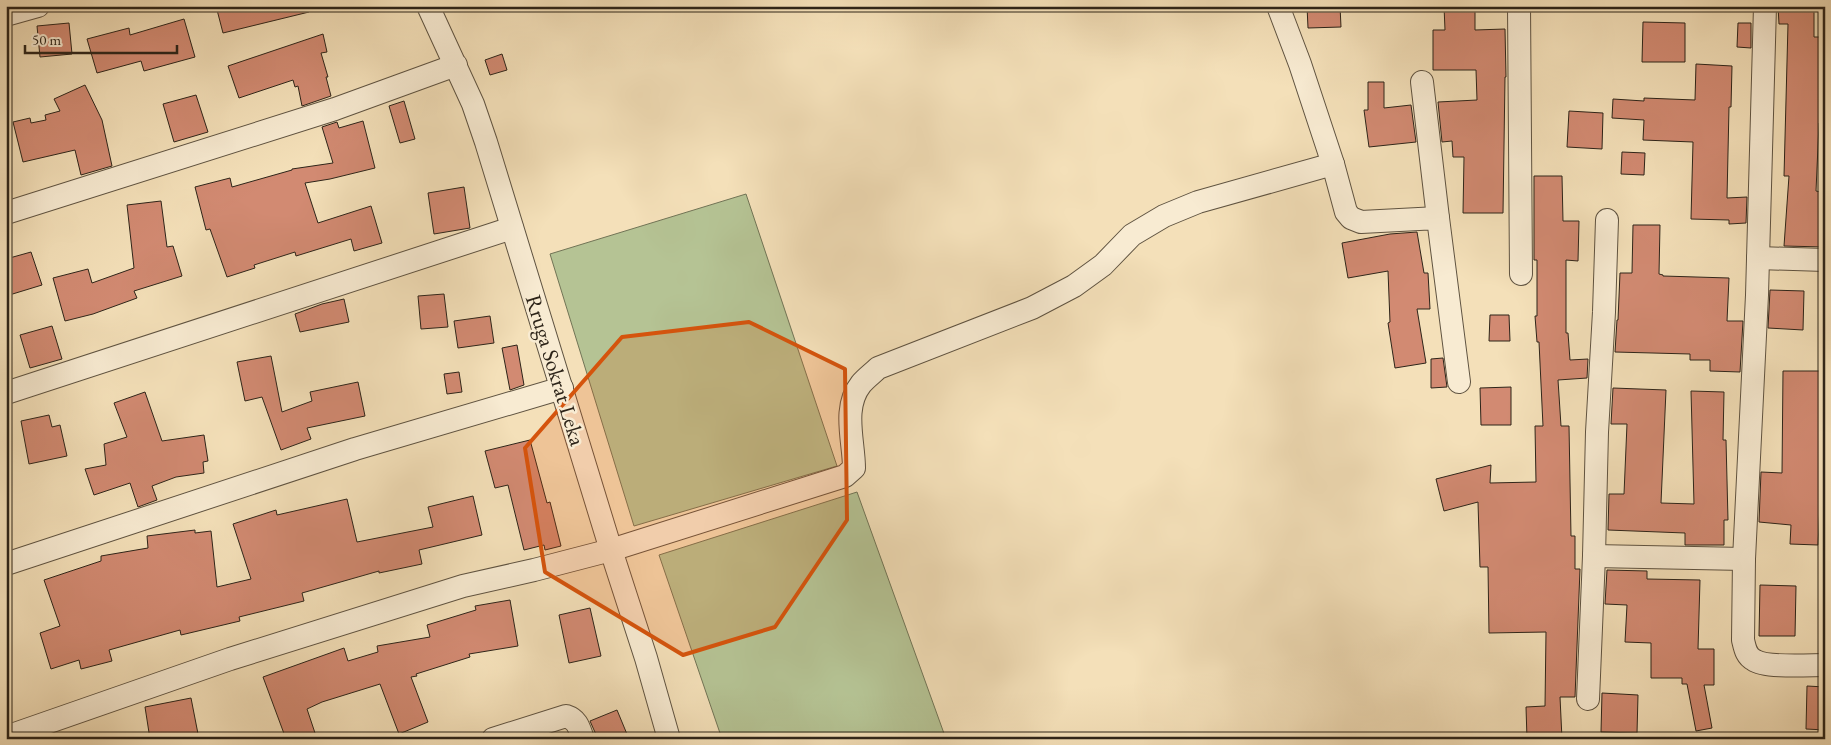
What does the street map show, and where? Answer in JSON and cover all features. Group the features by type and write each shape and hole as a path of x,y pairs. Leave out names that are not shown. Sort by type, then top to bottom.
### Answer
{"street":[{"path":"6,16 38,6"},
{"name":"Rruga Sokrat Leka","path":"428,6 473,104 562,388 610,550 646,658 669,739"},
{"path":"1278,6 1300,64 1325,166 1346,212 1351,218 1361,222 1438,218"},
{"path":"1519,6 1521,274"},
{"path":"1765,6 1758,258 1744,559 1743,640 1746,652 1754,661 1767,664 1825,665"},
{"path":"6,213 335,109 456,65"},
{"path":"1422,82 1459,382"},
{"path":"6,736 230,659 462,586 610,550 845,476 854,468 850,418 852,401 861,384 878,368 1032,308 1074,286 1103,265 1132,235 1164,216 1198,202 1325,166"},
{"path":"1588,699 1594,556 1596,432 1604,312 1607,220"},
{"path":"6,393 512,228"},
{"path":"1758,258 1825,260"},
{"path":"6,564 355,449 562,388"},
{"path":"1594,556 1744,559"},
{"path":"493,739 566,716 578,724 583,739"}],"highlighted area":[{"path":"749,322 845,369 847,520 775,627 683,655 545,572 525,448 622,337"}],"green space":[{"path":"746,194 837,466 634,526 550,254"},
{"path":"857,492 946,739 722,739 659,555"}],"building":[{"path":"216,6 308,6 309,12 223,33"},
{"path":"1307,6 1340,6 1341,27 1308,28"},
{"path":"1444,6 1475,6 1475,30 1505,29 1506,77 1503,213 1463,213 1464,157 1453,157 1452,141 1442,142 1438,102 1477,100 1476,70 1433,70 1433,30 1445,30"},
{"path":"1778,6 1814,6 1814,37 1821,37 1821,52 1825,52 1825,123 1819,123 1816,191 1821,192 1820,211 1825,211 1825,247 1784,246 1789,176 1784,176 1788,24 1779,24"},
{"path":"184,19 195,57 144,71 141,61 97,73 87,39 129,28 130,35"},
{"path":"1643,22 1685,23 1685,62 1642,62"},
{"path":"69,23 72,54 40,57 37,26"},
{"path":"1738,23 1751,23 1751,48 1737,47"},
{"path":"323,34 327,52 321,53 331,96 302,106 298,86 295,87 293,80 239,98 228,66"},
{"path":"502,54 507,70 490,75 485,60"},
{"path":"1696,64 1732,66 1727,198 1747,197 1746,223 1729,224 1729,220 1691,219 1693,142 1643,140 1644,120 1612,118 1613,99 1644,101 1644,98 1695,100"},
{"path":"1368,82 1384,82 1384,108 1411,105 1416,142 1369,147 1364,110 1368,110"},
{"path":"85,85 102,120 112,166 81,175 75,150 23,162 13,122 30,118 31,123 46,120 45,115 60,111 54,99"},
{"path":"196,95 208,132 174,142 163,104"},
{"path":"404,101 415,139 400,143 389,106"},
{"path":"1569,111 1603,113 1602,149 1567,147"},
{"path":"363,121 375,168 305,183 318,223 371,206 382,243 354,251 351,239 296,256 295,252 254,265 255,268 227,277 210,229 206,230 195,187 230,178 232,187 292,169 333,163 322,127 337,122 339,128"},
{"path":"1622,152 1645,153 1644,175 1621,174"},
{"path":"1534,176 1562,176 1563,221 1579,221 1578,261 1566,260 1566,333 1568,333 1570,360 1588,359 1587,378 1558,380 1561,426 1569,426 1571,536 1575,536 1575,569 1580,569 1575,697 1560,697 1562,739 1527,739 1526,707 1545,706 1546,632 1489,633 1488,567 1480,567 1478,502 1444,511 1436,479 1491,465 1490,483 1536,482 1535,426 1543,426 1539,342 1537,342 1535,316 1537,316 1537,260 1534,260"},
{"path":"464,187 470,228 434,234 428,193"},
{"path":"161,201 167,247 173,246 182,276 134,291 137,298 93,314 65,321 53,278 88,269 92,283 134,268 127,205"},
{"path":"1633,225 1660,225 1659,274 1663,276 1729,278 1727,321 1743,321 1740,372 1710,371 1710,360 1690,360 1690,354 1615,352 1620,273 1632,273"},
{"path":"1417,232 1424,273 1428,273 1430,309 1417,309 1426,363 1395,368 1388,323 1390,322 1388,271 1348,278 1342,243 1390,234"},
{"path":"31,252 42,285 6,296 6,259"},
{"path":"1770,290 1804,291 1803,330 1768,328"},
{"path":"444,294 448,327 421,329 418,296"},
{"path":"344,299 349,322 300,332 295,314 322,304"},
{"path":"1490,315 1509,315 1510,341 1489,341"},
{"path":"490,316 494,343 458,348 454,321"},
{"path":"52,326 62,359 30,368 20,335"},
{"path":"517,345 524,385 510,390 502,348"},
{"path":"271,356 282,412 312,401 310,392 358,382 365,416 307,428 311,439 281,450 262,397 245,401 237,362"},
{"path":"1443,358 1447,387 1431,388 1431,359"},
{"path":"1783,371 1822,371 1820,474 1824,474 1823,504 1820,504 1818,545 1790,544 1791,525 1759,522 1761,472 1782,473"},
{"path":"459,372 462,392 447,394 444,374"},
{"path":"1511,387 1511,425 1481,425 1480,388"},
{"path":"1613,388 1666,390 1661,503 1694,504 1691,391 1724,392 1723,440 1726,440 1728,520 1724,520 1724,545 1685,545 1685,533 1608,530 1609,494 1624,494 1627,424 1611,424"},
{"path":"145,392 162,441 204,435 208,461 203,462 204,473 176,477 152,486 157,500 138,507 130,483 94,495 85,469 106,465 104,444 127,437 114,403"},
{"path":"49,415 52,427 60,425 67,456 29,464 21,421"},
{"path":"530,440 547,503 550,502 561,546 545,550 544,545 524,550 508,485 495,488 485,451"},
{"path":"473,496 482,535 419,550 422,564 379,573 379,571 302,593 304,601 239,617 240,621 181,635 180,630 109,650 112,661 81,669 79,660 51,669 40,633 60,626 44,580 101,561 101,556 148,548 147,536 195,530 195,533 211,531 217,587 251,579 233,524 276,510 277,515 347,499 357,542 433,527 428,507"},
{"path":"1607,570 1647,571 1647,579 1700,580 1698,649 1714,649 1714,685 1704,685 1712,728 1696,731 1687,684 1682,684 1682,678 1651,678 1651,643 1625,642 1627,605 1605,604"},
{"path":"1760,585 1796,586 1795,636 1759,636"},
{"path":"510,600 518,646 469,654 470,657 411,677 428,722 399,734 380,684 322,702 307,709 317,739 286,739 263,677 344,648 348,661 378,652 377,646 430,637 427,625 476,610 475,606"},
{"path":"590,608 601,656 569,663 559,615"},
{"path":"1807,686 1825,687 1825,730 1806,729"},
{"path":"1602,693 1638,695 1637,733 1601,732"},
{"path":"191,698 199,739 150,739 145,707"},
{"path":"617,710 629,739 598,739 590,721"}]}
